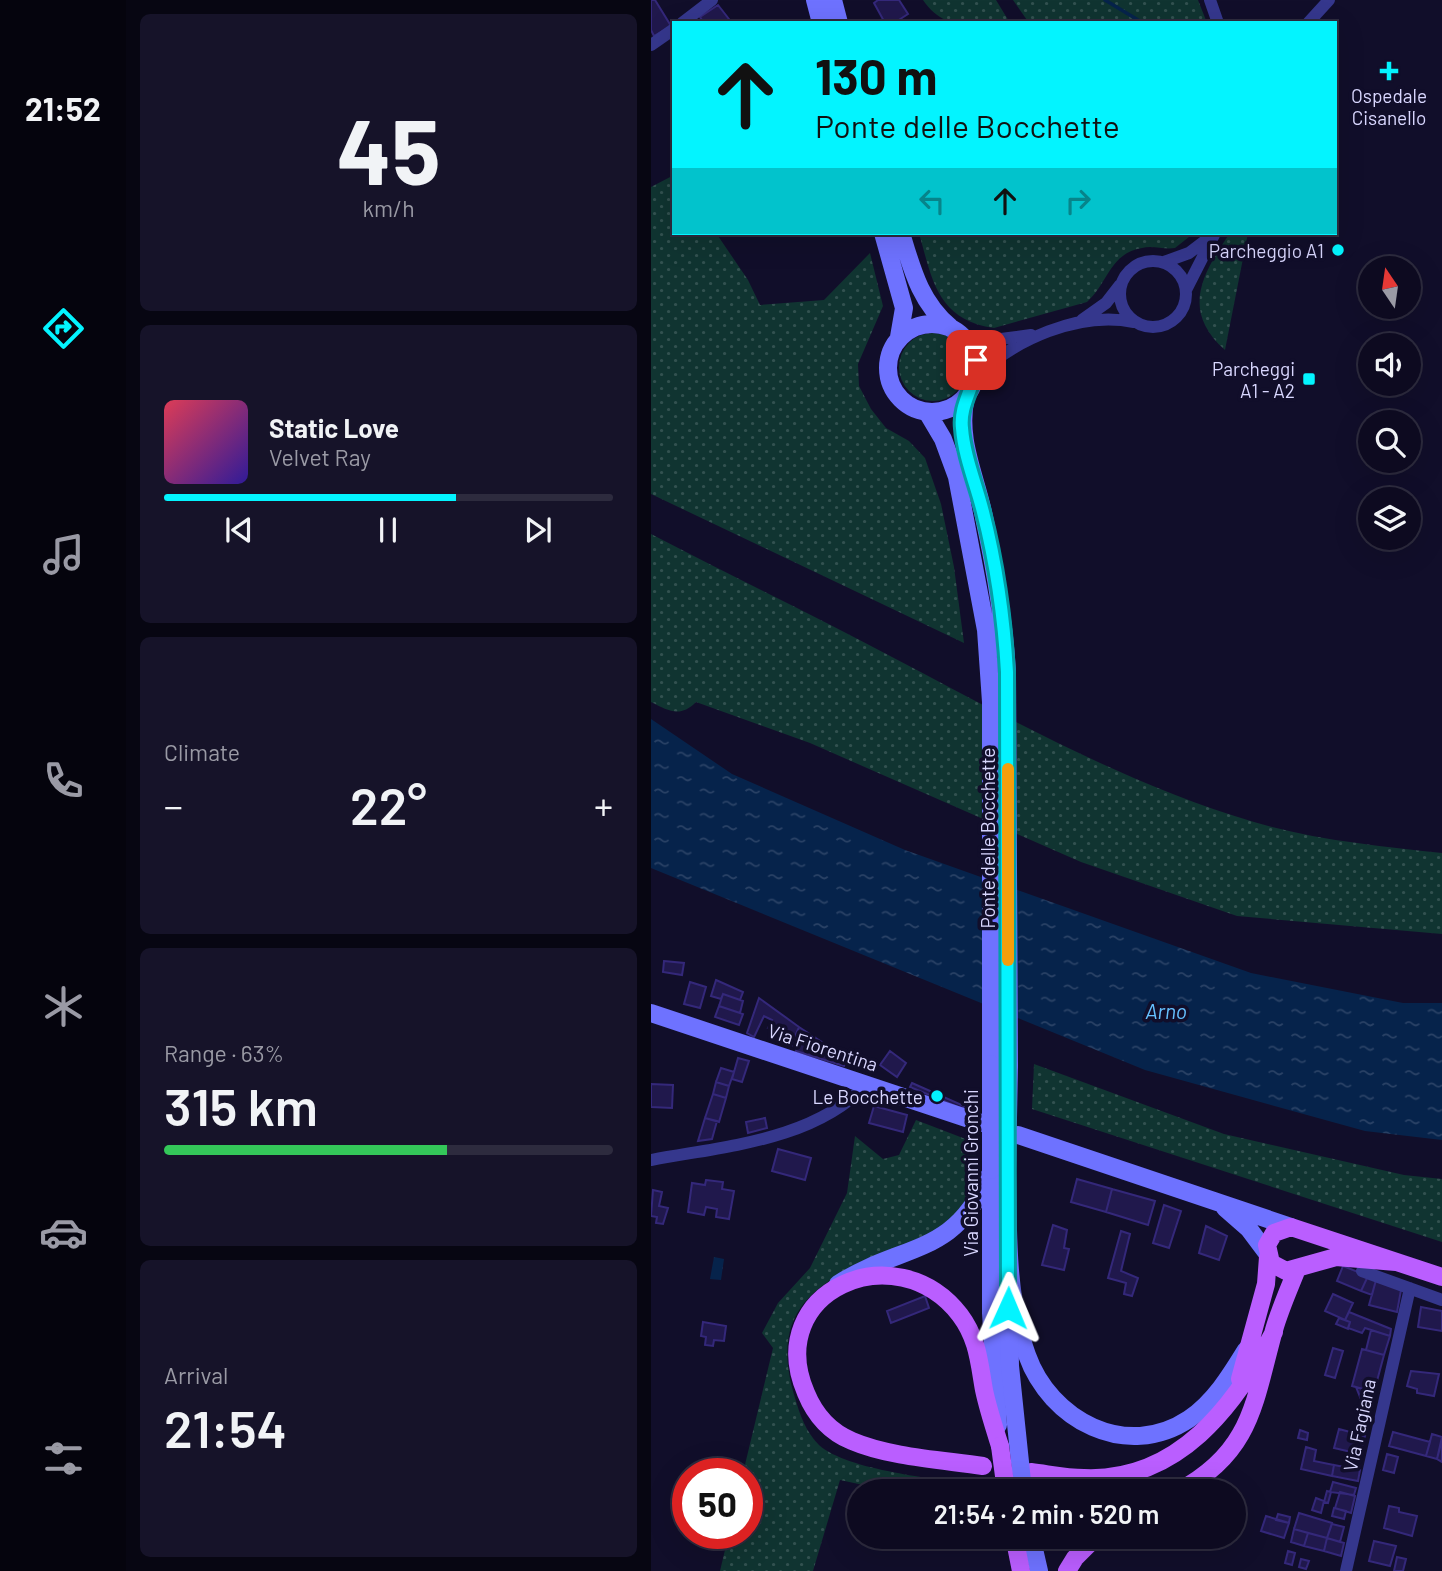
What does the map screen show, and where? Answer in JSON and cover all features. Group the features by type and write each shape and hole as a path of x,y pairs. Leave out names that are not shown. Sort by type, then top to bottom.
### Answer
{"main road":[{"path":"815,0 820,21"},
{"path":"832,0 838,21"},
{"path":"884,235 904,308 899,337 888,362 890,383 902,400 927,412 939,429 957,477 993,613"},
{"path":"902,235 924,298 936,315 957,332 976,360 975,378 966,397 962,415 963,434 984,515 993,613"},
{"path":"899,337 923,324 957,332"},
{"path":"927,412 948,409 966,397"},
{"name":"Ponte delle Bocchette","path":"993,613 1008,695 1000,1065"},
{"name":"Via Fiorentina","path":"651,1013 981,1124"},
{"name":"Via Giovanni Gronchi","path":"1000,1065 991,1170 991,1313 1004,1479"},
{"name":"Via Giovanni Gronchi","path":"1000,1065 1010,1366 1022,1479"},
{"path":"1018,1135 1442,1277"},
{"path":"983,1465 866,1446 846,1438 820,1419 802,1384 798,1349 804,1325 815,1306 838,1284 872,1264 930,1244 951,1231 975,1203 991,1170"},
{"path":"1217,1201 1240,1220 1280,1269 1344,1256 1396,1262"},
{"path":"1235,1397 1266,1284 1268,1242 1274,1233 1295,1228"},
{"path":"1198,1479 1215,1468 1240,1438 1257,1401 1274,1332 1310,1248 1308,1239 1295,1228"},
{"path":"1008,1256 1025,1353 1043,1389 1065,1412 1084,1425 1109,1433 1135,1435 1170,1429 1196,1414 1213,1399 1250,1345"},
{"path":"838,1284 890,1275 927,1286 947,1300 975,1342 1000,1446"},
{"path":"1031,1472 1094,1478 1146,1467 1191,1443 1214,1423 1235,1397 1274,1332"},
{"path":"1017,1549 1021,1571"},
{"path":"1034,1549 1039,1571"},
{"path":"1067,1571 1084,1549"}],"street":[{"path":"685,21 712,0"},
{"path":"1210,0 1217,21"},
{"path":"1310,21 1329,0"},
{"path":"651,45 672,30"},
{"path":"1076,324 1099,309 1128,272 1140,262 1164,262 1196,249 1213,235"},
{"path":"957,332 996,340 1111,319 1134,321 1154,327 1172,321 1184,305 1186,290 1214,235"},
{"path":"1164,262 1176,270 1186,290"},
{"path":"1120,285 1121,306 1134,321"},
{"path":"975,378 997,357 1046,333"},
{"path":"651,1160 816,1122 844,1106 867,1084"},
{"path":"1362,1271 1442,1300"},
{"name":"Via Fagiana","path":"1346,1571 1410,1288"}],"green space":[{"path":"923,0 996,0 1009,21 948,21"},
{"path":"1013,0 1198,0 1206,21 1028,21"},
{"path":"672,176 672,235 717,235 748,280 760,305 824,300 870,253 883,306 858,364 859,386 871,409 886,428 909,441 925,458 941,504 954,567 964,643 651,494 651,187"},
{"path":"920,235 1191,235 1175,248 1146,247 1123,256 1087,302 994,328 975,324 949,307 940,295"},
{"path":"1229,235 1248,235 1225,350 1211,335 1203,320 1200,306 1205,277"},
{"path":"926,333 940,333 952,338 962,348 967,367 962,386 952,396 940,401 926,401 914,396 904,386 899,374 899,360 904,348 914,338"},
{"path":"651,534 1025,726 1160,789 1207,807 1277,828 1347,842 1442,853 1442,934 1237,916 1081,862 810,743 696,702 685,710 674,711 651,702"},
{"path":"1034,1064 1224,1134 1404,1175 1442,1179 1442,1242 1032,1109"},
{"path":"916,1120 976,1143 973,1180 963,1205 953,1220 939,1230 847,1271 825,1284 808,1299 795,1317 788,1339 788,1366 801,1417 810,1435 819,1445 850,1461 935,1479 840,1480 813,1571 720,1571 725,1549 763,1549 763,1458 747,1458 773,1348 762,1333 778,1303 810,1268 847,1193 855,1136 883,1159 899,1155"}],"water":[{"name":"Arno","path":"651,719 732,774 905,850 1251,973 1403,1003 1442,1003 1442,1140 1365,1131 1145,1070 651,868"},
{"path":"714,1257 724,1259 721,1280 710,1279"}],"building":[{"path":"651,0 655,0 671,26 654,36 651,30"},
{"path":"878,0 899,0 908,14 897,21 884,21 874,3"},
{"path":"718,5 730,21 703,21 700,17"},
{"path":"664,961 684,963 682,975 663,972"},
{"path":"716,980 743,992 740,1000 723,994 721,999 711,996"},
{"path":"690,982 706,987 700,1008 684,1004"},
{"path":"723,994 743,1001 740,1013 719,1006"},
{"path":"759,998 799,1027 794,1039 768,1028 772,1020 764,1016 754,1037 747,1033"},
{"path":"719,1006 743,1014 739,1025 715,1017"},
{"path":"799,1027 846,1058 844,1066 796,1051 797,1048 792,1045"},
{"path":"890,1051 906,1063 897,1077 880,1065"},
{"path":"738,1058 749,1061 742,1082 732,1079"},
{"path":"721,1068 734,1072 729,1086 716,1082"},
{"path":"716,1082 729,1086 726,1098 713,1094"},
{"name":"Le Bocchette","path":"912,1083 964,1106 963,1109 910,1087"},
{"path":"651,1084 673,1085 672,1108 651,1107"},
{"path":"713,1094 726,1098 719,1122 705,1118"},
{"path":"874,1106 907,1115 903,1132 869,1123"},
{"path":"705,1118 717,1121 712,1139 698,1141"},
{"path":"765,1118 767,1128 748,1133 746,1122"},
{"path":"778,1149 811,1158 805,1180 772,1171"},
{"path":"1077,1179 1112,1189 1106,1212 1071,1202"},
{"path":"706,1180 723,1182 722,1189 734,1191 729,1219 716,1217 717,1209 706,1207 704,1215 688,1212 692,1183 705,1185"},
{"path":"1112,1189 1155,1201 1148,1225 1106,1212"},
{"path":"653,1190 662,1192 659,1206 668,1208 663,1224 656,1223 657,1217 651,1216"},
{"path":"1164,1205 1181,1211 1169,1248 1153,1243"},
{"path":"1053,1225 1067,1230 1064,1248 1069,1249 1064,1270 1042,1265"},
{"path":"1206,1226 1227,1236 1219,1260 1199,1253"},
{"path":"1121,1231 1130,1234 1121,1271 1138,1278 1132,1296 1124,1294 1126,1283 1108,1278"},
{"path":"1343,1266 1368,1276 1361,1291 1337,1281"},
{"path":"1368,1276 1376,1280 1372,1295 1361,1291"},
{"path":"1376,1280 1401,1290 1397,1312 1369,1305"},
{"path":"1333,1294 1353,1303 1345,1320 1325,1311"},
{"path":"925,1296 929,1308 891,1323 887,1311"},
{"path":"1421,1307 1442,1311 1442,1331 1418,1327"},
{"path":"1349,1312 1391,1329 1390,1336 1365,1328 1362,1333 1348,1328 1350,1322 1345,1320"},
{"path":"1339,1318 1350,1322 1348,1329 1336,1324"},
{"path":"703,1322 726,1326 724,1341 714,1340 713,1346 705,1345 706,1337 701,1336"},
{"path":"1371,1330 1390,1336 1384,1355 1366,1350"},
{"path":"1333,1348 1343,1351 1335,1378 1325,1375"},
{"path":"1362,1349 1384,1355 1374,1392 1352,1386"},
{"path":"1411,1371 1439,1374 1434,1396 1417,1393 1417,1389 1407,1386"},
{"path":"1356,1387 1374,1392 1370,1409 1364,1407"},
{"path":"1339,1429 1365,1436 1360,1454 1334,1448"},
{"path":"1300,1430 1308,1433 1307,1440 1298,1438"},
{"path":"1393,1432 1430,1442 1426,1456 1389,1446"},
{"path":"1432,1434 1442,1437 1437,1459 1426,1456"},
{"path":"1442,1440 1442,1462 1437,1459"},
{"path":"1306,1447 1316,1450 1314,1461 1334,1465 1332,1476 1301,1469"},
{"path":"1387,1454 1398,1457 1394,1473 1383,1470"},
{"path":"1334,1465 1360,1470 1358,1481 1332,1476"},
{"path":"1333,1482 1356,1488 1354,1495 1330,1492"},
{"path":"1327,1491 1331,1492 1328,1503 1324,1502"},
{"path":"1340,1492 1355,1496 1351,1513 1335,1508"},
{"path":"1316,1498 1324,1501 1321,1513 1312,1510"},
{"path":"1389,1506 1399,1508 1399,1512 1417,1516 1412,1536 1384,1528"},
{"path":"1334,1508 1346,1511 1344,1519 1332,1516"},
{"path":"1299,1513 1332,1523 1327,1538 1294,1529"},
{"path":"1278,1514 1290,1517 1289,1523 1276,1520"},
{"path":"1266,1516 1289,1523 1284,1538 1261,1531"},
{"path":"1332,1524 1344,1527 1340,1542 1327,1538"},
{"path":"1294,1529 1308,1533 1304,1546 1291,1542"},
{"path":"1308,1533 1327,1538 1324,1551 1304,1546"},
{"path":"1327,1538 1344,1543 1341,1556 1324,1551"},
{"path":"1374,1541 1396,1546 1390,1566 1369,1561"},
{"path":"1288,1551 1295,1553 1292,1565 1285,1563"},
{"path":"1397,1557 1406,1559 1403,1571 1394,1571"},
{"path":"1301,1559 1309,1561 1306,1569 1299,1567"}],"waterway":[{"path":"1105,0 1140,21"}],"slow traffic":[{"path":"1008,769 1008,960"}],"place":[{"name":"Ospedale Cisanello","path":"1389,71"},
{"name":"Parcheggio A1","path":"1338,250"},
{"name":"Parcheggi A1 - A2","path":"1309,379"},
{"name":"Le Bocchette","path":"937,1096"}],"route":[{"path":"976,360 975,378 966,397 961,426 984,515 1001,612 1007,672 1008,1308"}]}
